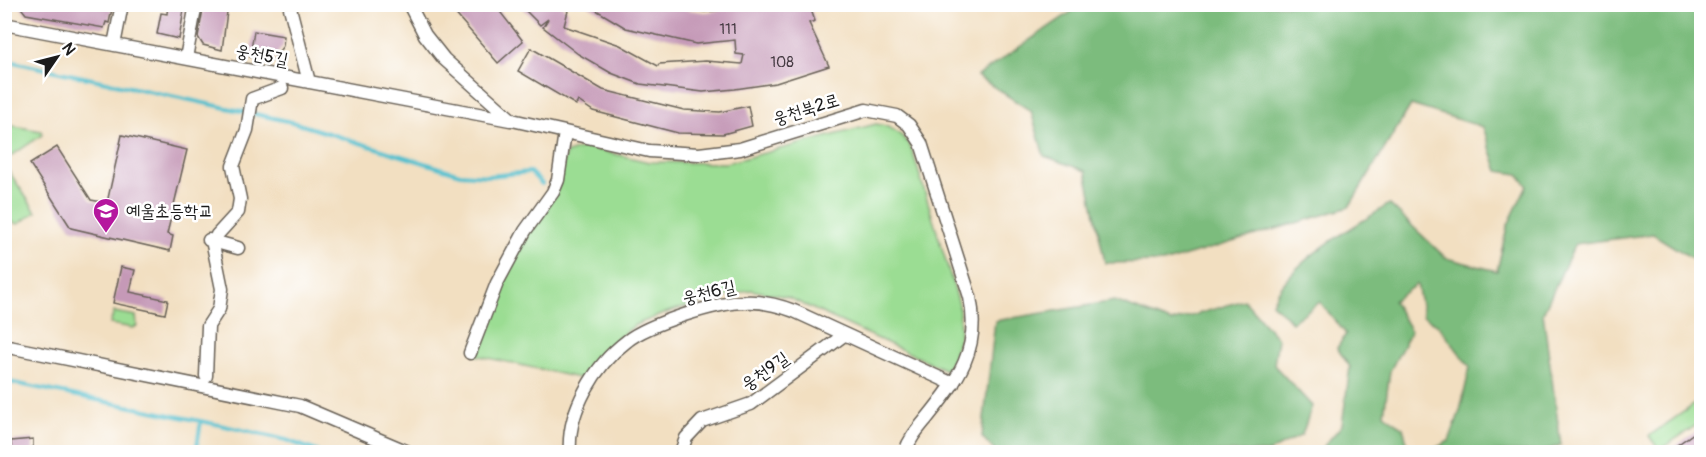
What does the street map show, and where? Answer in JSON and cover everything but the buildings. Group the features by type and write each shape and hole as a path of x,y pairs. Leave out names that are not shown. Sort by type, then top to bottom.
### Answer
{"street":[{"path":"114,45 122,4"},
{"path":"186,58 196,4"},
{"path":"289,4 309,82"},
{"name":"웅천북2로","path":"409,4 425,34 444,59 512,120 649,151 699,154 740,149 866,110 897,116 909,125 921,143 972,306 969,350 964,366 954,384 911,438 905,453"},
{"name":"웅천5길","path":"4,24 512,120"},
{"path":"211,240 238,212 240,200 233,166 248,122 252,99 282,88"},
{"path":"470,353 497,283 525,231 553,192 558,180 564,132"},
{"path":"211,240 238,248"},
{"path":"206,376 208,326 219,309 222,289 211,240"},
{"name":"웅천6길","path":"570,453 572,428 589,384 615,351 645,330 742,302 761,302 794,311 954,384"},
{"name":"웅천9길","path":"681,453 686,438 702,421 751,404 844,335"},
{"path":"4,346 300,406 408,453"}],"green space":[{"path":"1115,5 1701,5 1701,264 1653,234 1575,244 1543,313 1561,445 1542,452 1428,452 1449,441 1460,411 1470,367 1438,325 1423,316 1417,284 1393,301 1411,331 1390,371 1384,414 1403,428 1408,445 1402,452 1361,452 1353,447 1348,452 1319,452 1342,425 1350,367 1337,348 1346,334 1320,302 1292,322 1272,303 1281,287 1323,246 1389,204 1446,258 1497,271 1507,227 1527,185 1518,174 1498,171 1483,127 1411,105 1349,207 1166,262 1105,263 1086,171 1044,156 1031,111 977,76 1074,10"},
{"path":"876,124 897,132 912,150 959,304 960,334 953,358 946,370 787,297 751,290 671,311 635,325 603,351 583,379 475,355 492,306 567,153 585,147 649,162 726,163"},
{"path":"9,125 41,131 42,135 5,160 5,145"},
{"path":"4,164 36,212 18,224 5,220"},
{"path":"1244,300 1278,339 1274,365 1312,406 1302,435 1269,452 996,452 982,437 995,321 1115,301 1171,322"},
{"path":"114,312 136,316 137,326 133,328 110,324"},
{"path":"1701,400 1701,422 1659,450 1649,436"}],"waterway":[{"path":"4,60 292,122 460,174 489,176 530,172 542,184"},
{"path":"4,381 220,425 286,440 319,452"},
{"path":"196,452 201,421"}],"place":[{"name":"예울초등학교","path":"106,234"}]}
